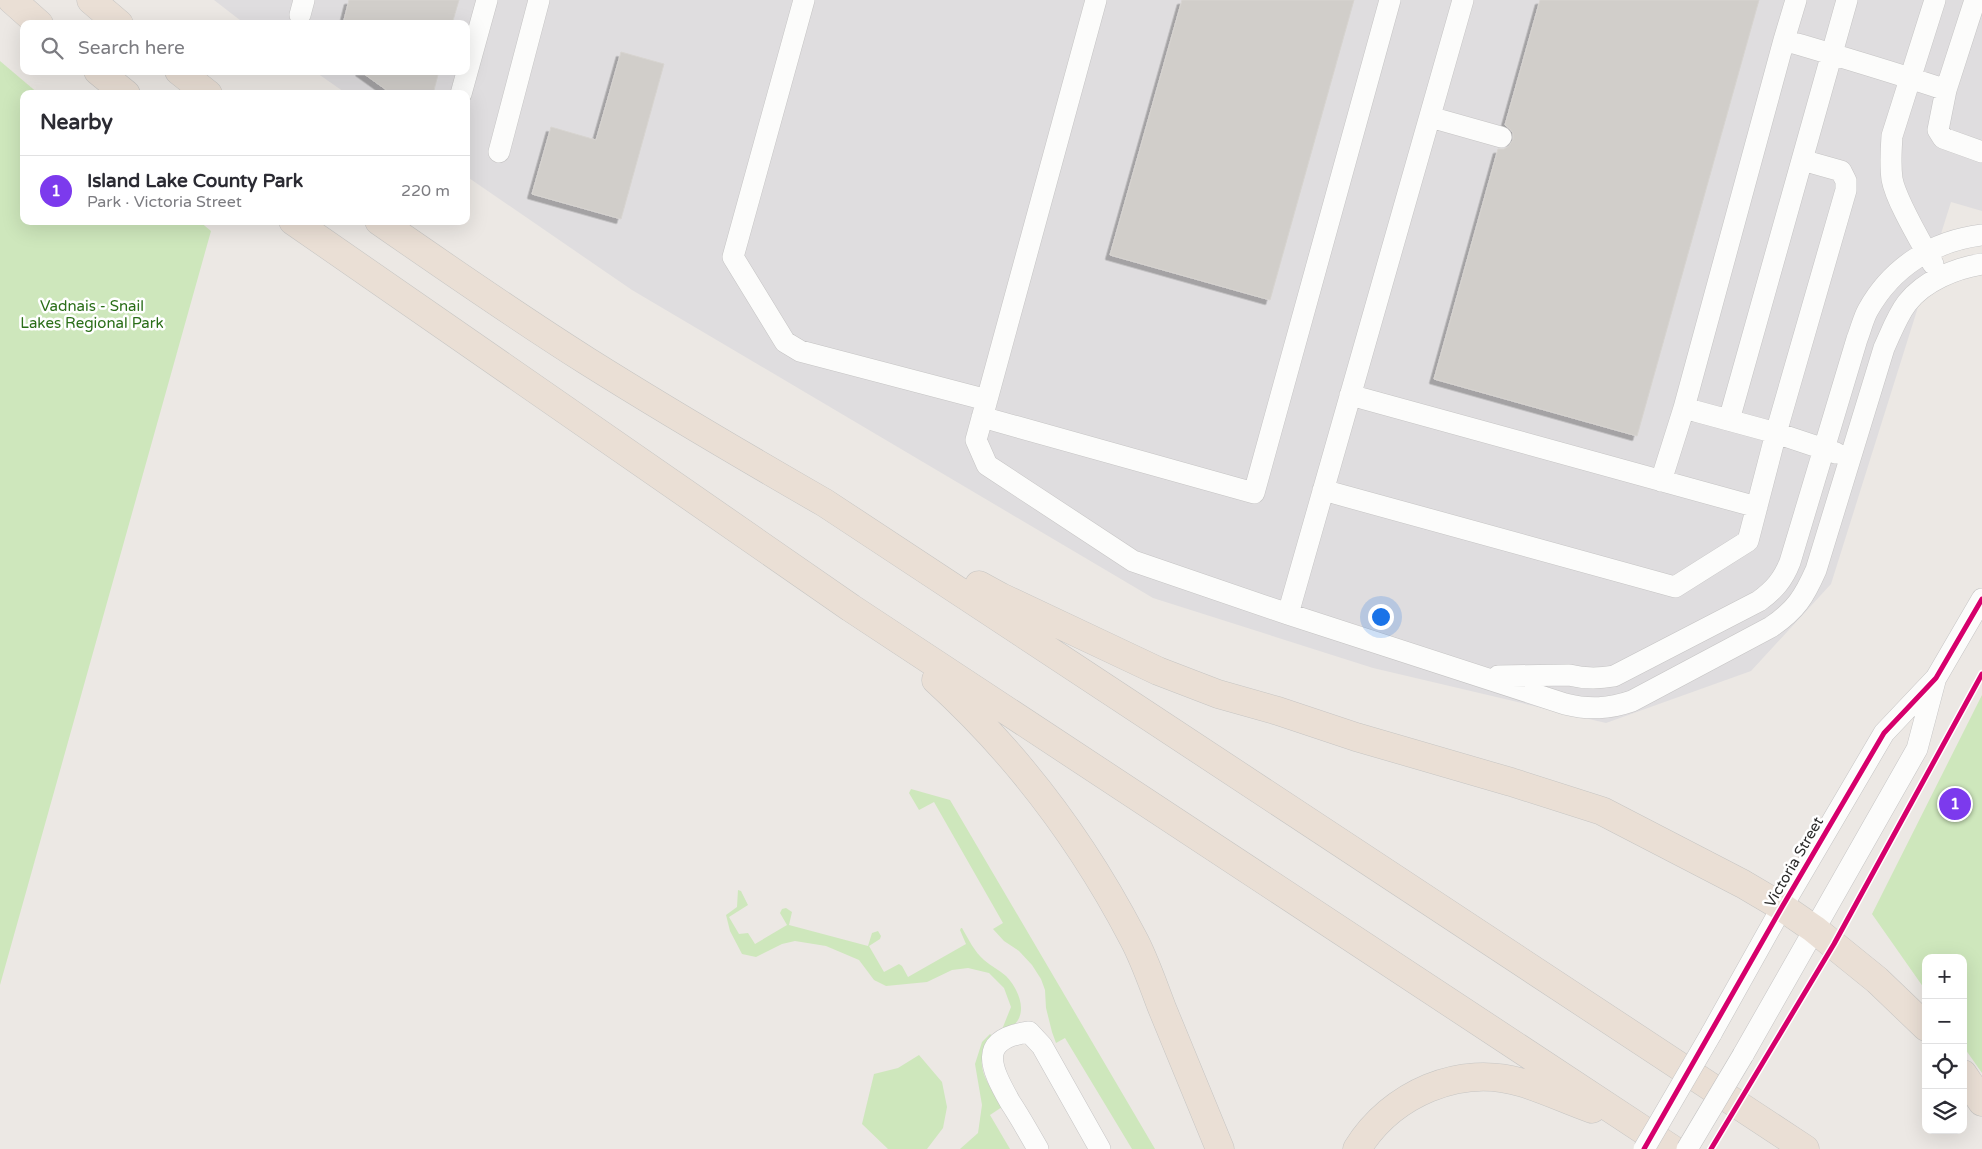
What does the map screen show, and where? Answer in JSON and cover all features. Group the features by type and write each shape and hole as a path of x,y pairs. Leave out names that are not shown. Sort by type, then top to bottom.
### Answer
{"highway":[{"path":"12,0 34,20"},
{"path":"91,0 114,20"},
{"path":"103,75 121,90"},
{"path":"184,75 203,90"},
{"path":"299,225 851,608 1672,1149"},
{"path":"385,225 476,289 587,361 710,437 825,503 1805,1149"},
{"path":"851,520 932,559 1000,597 1158,671 1218,694 1602,811 1743,884 1814,928 1877,980 1922,1023"},
{"path":"851,608 903,650 988,730 1062,821 1098,877 1134,940 1220,1149"},
{"path":"1357,1149 1381,1118 1399,1103 1423,1089 1450,1080 1472,1077 1498,1078 1523,1083 1634,1124"},
{"path":"1967,1080 1982,1102"}],"street":[{"path":"470,61 487,0"},
{"path":"500,152 539,0"},
{"path":"804,0 733,257 785,342 800,350 1254,493 1390,0"},
{"path":"1096,0 976,440 986,465 1133,562 1579,708 1614,707 1632,701 1771,627 1792,612 1807,591 1816,570 1884,348 1897,320 1907,303 1918,292 1940,278 1966,266 1982,264"},
{"path":"1288,614 1463,0"},
{"path":"1662,481 1684,408 1796,0"},
{"path":"1729,420 1847,0"},
{"path":"1935,0 1892,136 1890,158 1892,181 1901,203 1940,278"},
{"path":"1975,0 1946,90 1938,130 1943,138 1982,152"},
{"path":"1784,40 1946,90"},
{"path":"462,90 466,75"},
{"path":"1430,116 1501,137"},
{"path":"1323,490 1675,587 1748,541 1776,433 1846,190 1846,181 1841,171 1802,160"},
{"path":"1484,677 1569,675 1597,679 1614,676 1759,601 1778,585 1785,574 1857,338 1868,311 1880,292 1901,269 1926,251 1964,237 1982,235"},
{"path":"1350,395 1757,507"},
{"path":"1684,408 1776,433 1850,457"},
{"name":"Victoria Street","path":"1644,1149 1884,733 1936,678 1982,600"},
{"name":"Victoria Street","path":"1687,1149 1743,1055 1917,748 1936,678"},
{"path":"1038,1149 995,1075 991,1057 997,1044 1013,1034 1029,1032 1042,1046 1100,1149"}],"shaded area":[{"path":"214,0 1982,0 1982,211 1951,202 1831,584 1751,671 1606,723 1373,668 1153,598 632,290 470,179 470,90 341,90 320,75 470,75 470,20 240,20"}],"green space":[{"name":"Vadnais - Snail Lakes Regional Park","path":"0,61 34,90 20,90 20,225 204,225 211,231 0,985"},
{"path":"1982,695 1982,1073 1967,1052 1967,954 1922,954 1922,985 1872,914"},
{"path":"911,789 950,800 1155,1149 1132,1149 1065,1038 1056,1043 1046,1008 1045,990 1041,979 1032,965 1019,951 1004,941 993,929 1003,923 934,802 919,810 909,793"},
{"path":"738,890 741,891 748,905 729,917 739,934 748,933 755,944 787,925 780,913 782,909 786,908 792,912 789,925 868,946 872,933 878,931 881,936 880,939 869,946 884,972 899,964 908,977 966,944 960,930 962,928 980,957 1006,976 1014,986 1020,999 1021,1013 1013,1026 1001,1032 1011,1007 1004,988 989,973 968,968 952,970 927,982 886,986 874,980 859,960 826,946 795,941 782,944 756,957 742,954 730,931 726,915 737,907"},
{"path":"990,1034 993,1037 984,1053 982,1068 987,1082 1002,1107 990,1115 1010,1149 960,1149 978,1133 982,1105 975,1064 982,1042"},
{"path":"919,1055 942,1082 947,1107 943,1128 927,1149 888,1149 862,1124 874,1074 898,1068"}],"building":[{"path":"349,0 459,0 453,20 344,20"},
{"path":"1182,0 1354,0 1270,300 1110,255"},
{"path":"1540,0 1759,0 1637,436 1434,379 1498,149 1504,149 1509,146 1513,140 1513,133 1505,125"},
{"path":"621,52 664,64 621,219 532,194 551,127 596,140"},
{"path":"366,75 438,75 434,90 386,90"}],"cycle path":[{"path":"1644,1149 1884,733 1936,678 1982,599"},
{"path":"1711,1149 1834,944 1982,674"}],"place":[{"name":"Island Lake County Park","path":"1955,804"}]}
